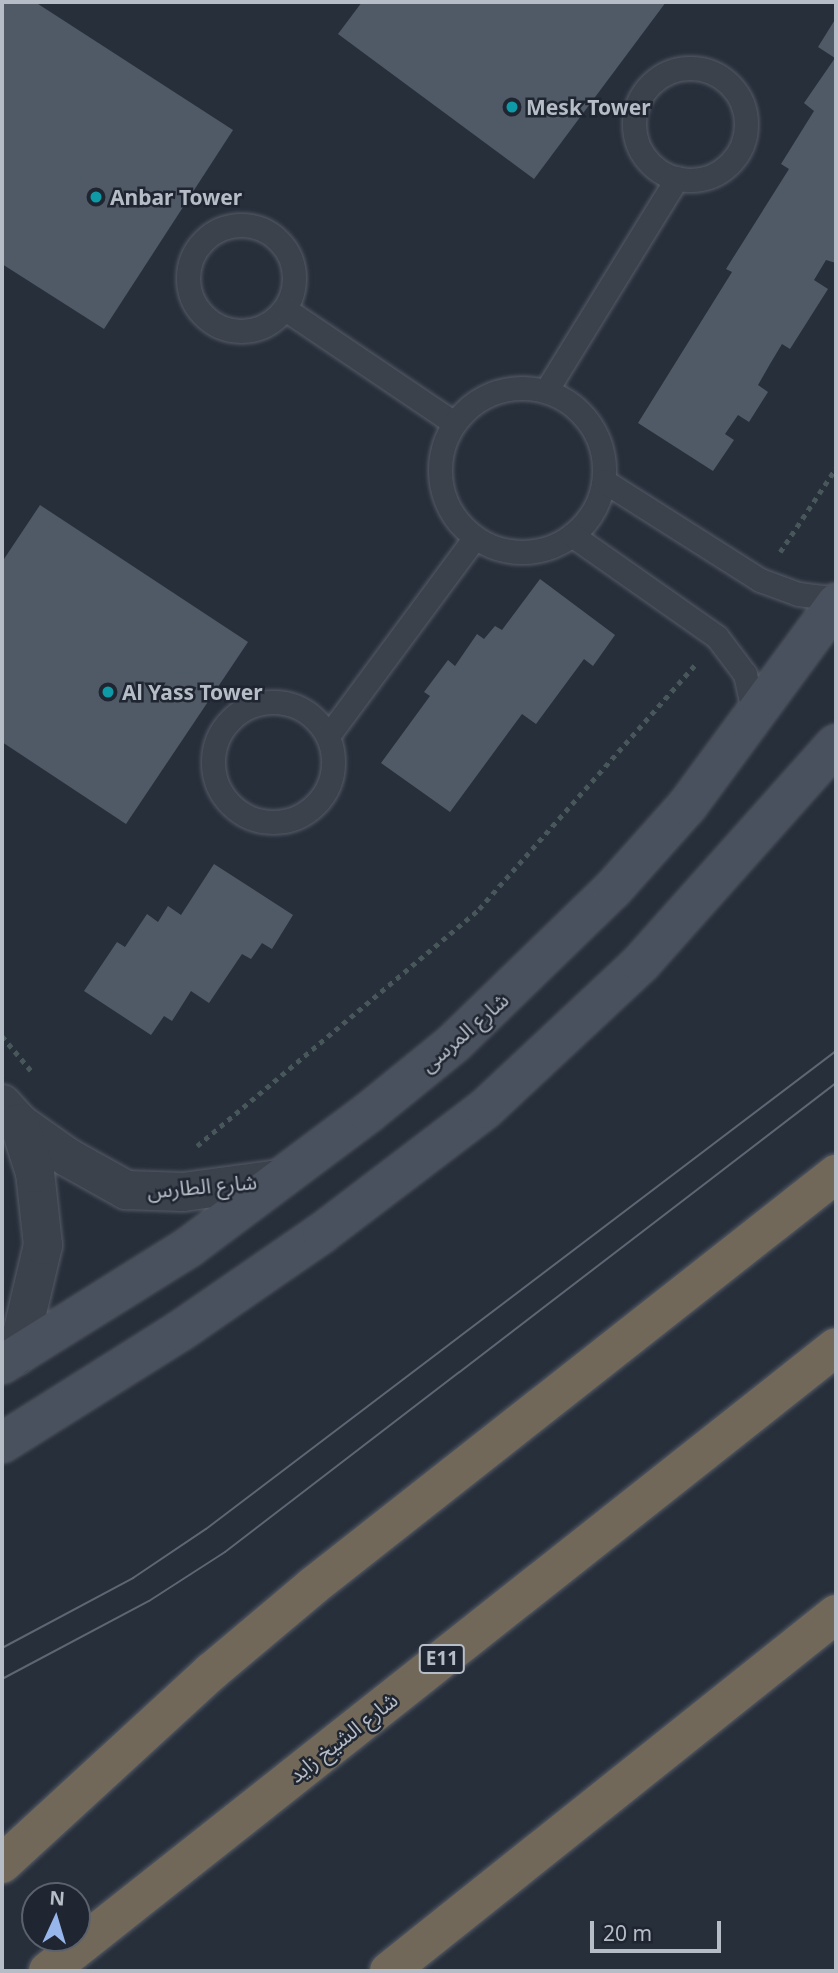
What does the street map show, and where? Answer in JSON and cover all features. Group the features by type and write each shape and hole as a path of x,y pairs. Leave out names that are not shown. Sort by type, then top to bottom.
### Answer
{"highway":[{"path":"2,1864 180,1699 313,1586 836,1174"},
{"name":"شارع الشيخ زايد","path":"48,1971 836,1347"},
{"path":"389,1971 836,1614"}],"main road":[{"name":"شارع المرسى","path":"10,1360 189,1247 369,1114 536,968 613,889 755,719 836,601"},
{"path":"2,1443 180,1331 323,1233 485,1109 641,963 836,744"}],"street":[{"name":"شارع الطارس","path":"10,1113 97,1177 126,1190 183,1192 279,1179"},
{"name":"شارع الطارس","path":"10,1113 35,1173 43,1245 10,1360"}],"lane":[{"path":"683,67 702,69 720,76 735,90 747,126 732,162 697,180 677,178 659,172 645,158 635,141 633,121 637,102 656,79 683,67"},
{"path":"547,391 677,178"},
{"path":"235,225 269,232 287,251 295,276 285,309 256,329 238,331 206,318 188,288 194,253 218,229 235,225"},
{"path":"285,309 454,423"},
{"path":"521,388 547,391 570,403 589,421 600,444 604,481 588,520 572,535 549,547 524,552 498,549 475,537 456,519 444,496 440,472 443,446 454,423 473,404 496,392 521,388"},
{"path":"604,481 761,580 798,594 836,601"},
{"path":"572,535 718,637 745,674 755,719"},
{"path":"328,736 475,537"},
{"path":"284,702 302,708 328,736 334,754 327,791 299,816 263,822 229,804 218,789 213,752 219,734 246,708 284,702"}],"path":[{"path":"761,580 836,468"},
{"path":"184,1151 197,1146 255,1099 479,909 665,703 718,637"},
{"path":"2,1036 36,1076"}],"building":[{"name":"Anbar Tower","path":"3,2 35,2 233,130 104,329 2,264"},
{"name":"Mesk Tower","path":"362,2 666,2 534,179 338,34"},
{"path":"836,18 836,263 826,260 814,280 828,289 790,349 782,344 770,364 758,385 768,392 749,422 738,415 725,434 734,440 713,471 638,423 732,272 726,269 789,169 781,164 814,111 804,103 835,58 818,47"},
{"name":"Al Yass Tower","path":"40,505 248,642 126,824 2,742 2,562"},
{"path":"540,579 615,635 593,666 584,659 536,724 522,714 450,812 381,763 430,696 424,692 448,660 455,666 477,634 484,639 495,626 502,630"},
{"path":"214,864 293,915 272,949 262,943 251,959 242,954 209,1003 191,991 172,1021 164,1016 151,1035 84,991 117,942 125,947 147,914 158,922 168,906 181,915"}],"tram line":[{"path":"2,1648 133,1578 206,1529 836,1051"},
{"path":"2,1679 149,1601 225,1552 836,1083"}],"place":[{"name":"Mesk Tower","path":"512,107"},
{"name":"Anbar Tower","path":"96,197"},
{"name":"Al Yass Tower","path":"108,692"}]}
